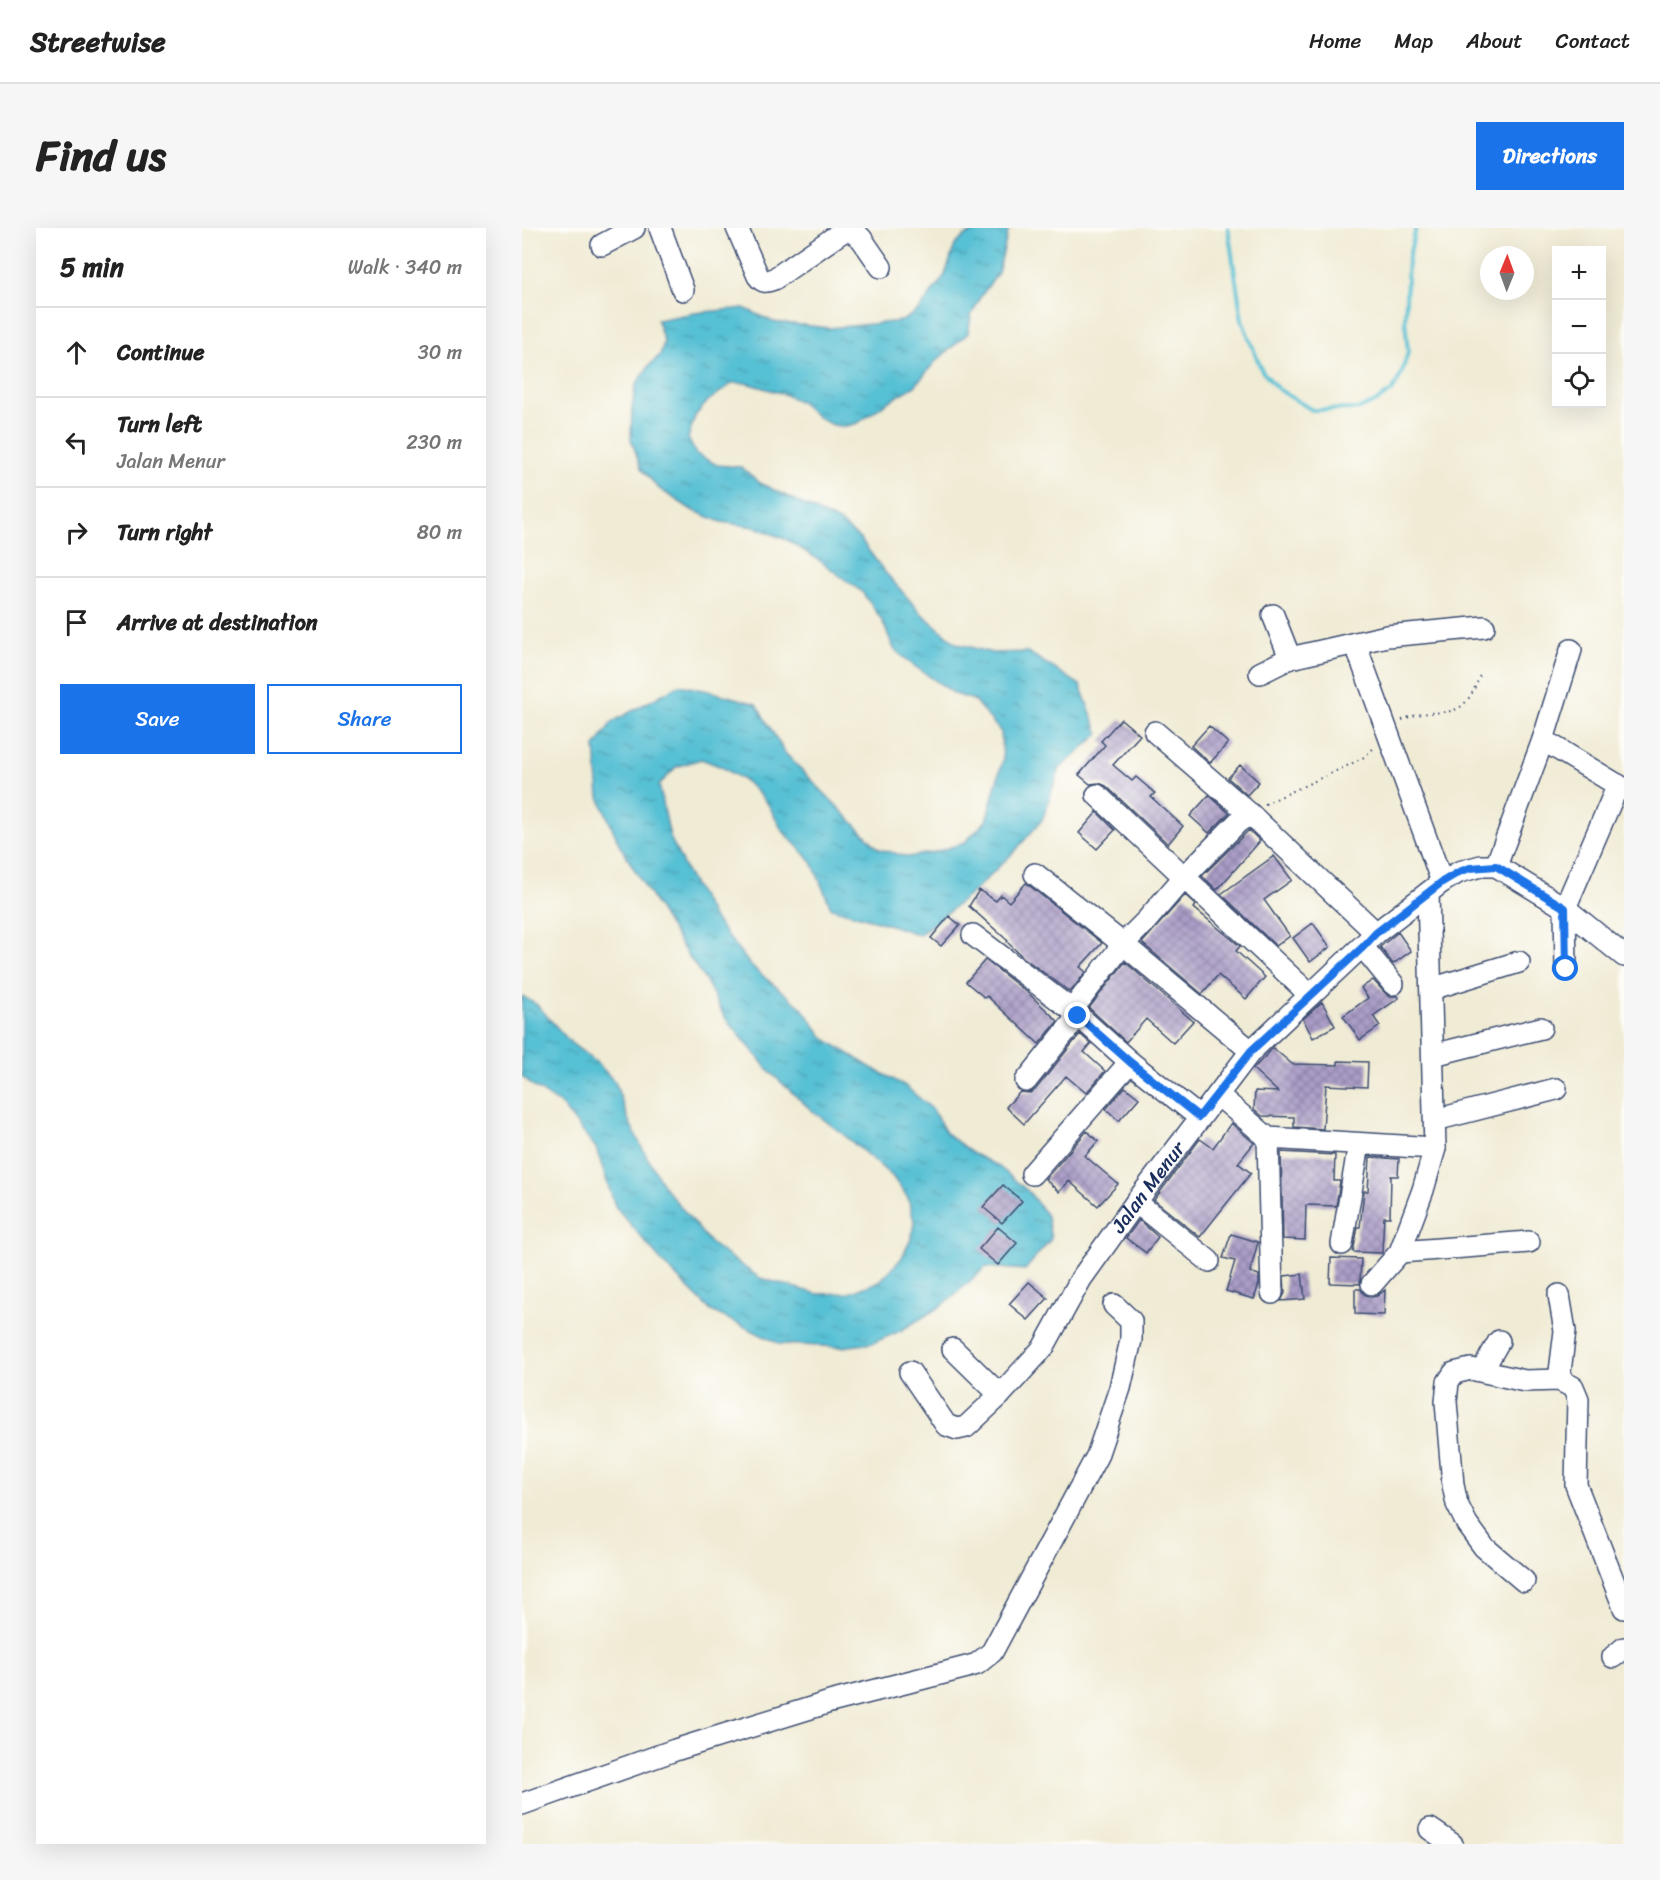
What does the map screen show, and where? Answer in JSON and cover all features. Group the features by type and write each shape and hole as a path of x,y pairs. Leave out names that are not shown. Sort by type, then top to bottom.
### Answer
{"street":[{"path":"602,244 634,228"},
{"path":"660,228 683,290"},
{"path":"737,228 762,281 767,282 774,279 842,232 849,230 861,238 881,267"},
{"path":"1273,615 1290,658"},
{"path":"1260,673 1290,658 1387,636 1484,627"},
{"path":"1355,643 1410,797 1435,887 1431,988 1435,1148 1424,1190 1400,1252 1372,1284"},
{"path":"1571,650 1543,740 1496,866 1565,908 1624,956"},
{"path":"1155,732 1251,814 1370,940 1393,984"},
{"path":"1543,740 1621,787 1565,908 1566,969"},
{"path":"1097,795 1310,995"},
{"path":"1026,1081 1123,944 1238,822 1251,814"},
{"name":"Jalan Menur","path":"910,1372 942,1420 952,1428 966,1427 1000,1395 1043,1348 1081,1279 1199,1117 1251,1051 1370,940 1435,887 1470,868 1496,866"},
{"path":"1035,874 1251,1051"},
{"path":"973,935 1075,1013 1130,1062 1199,1117"},
{"path":"1431,988 1519,962"},
{"path":"1433,1055 1541,1028"},
{"path":"1032,1174 1130,1062"},
{"path":"1435,1119 1556,1089"},
{"path":"1218,1095 1268,1138 1435,1148"},
{"path":"1268,1138 1272,1293"},
{"path":"1341,1244 1359,1144"},
{"path":"1136,1202 1209,1261"},
{"path":"1400,1252 1529,1242"},
{"path":"1559,1295 1565,1331 1559,1380"},
{"path":"522,1804 675,1750 830,1702 967,1667 985,1659 997,1643 1020,1596 1097,1456 1120,1388 1131,1340 1131,1321 1114,1305"},
{"path":"1482,1371 1499,1341"},
{"path":"953,1349 1000,1395"},
{"path":"1524,1581 1495,1557 1474,1535 1461,1515 1455,1494 1446,1402 1446,1387 1450,1378 1459,1371 1471,1369 1525,1381 1559,1380 1572,1387 1578,1399 1576,1485 1624,1608"},
{"path":"1430,1829 1452,1844"}],"path":[{"path":"1251,814 1266,803 1364,758 1372,751 1386,726 1420,714 1447,712 1461,708 1474,690 1480,675"}],"water":[{"path":"982,228 1009,228 998,273 981,296 971,316 968,333 935,362 915,386 858,423 843,427 830,424 816,416 802,403 784,394 746,383 733,383 708,401 695,416 688,438 696,454 717,465 741,467 760,483 841,523 860,539 884,571 921,613 956,643 992,653 1028,652 1080,685 1099,734 1059,769 1042,820 1015,851 972,893 919,935 831,908 812,862 782,830 768,804 747,782 722,767 701,759 676,767 659,785 670,837 688,875 714,919 752,967 801,1007 825,1039 904,1085 932,1109 946,1133 972,1153 999,1167 1029,1192 1047,1216 1051,1239 1025,1270 986,1267 943,1305 902,1330 873,1343 842,1347 780,1344 711,1311 663,1263 615,1206 596,1148 561,1105 522,1076 522,996 536,1004 571,1043 596,1062 615,1082 628,1119 665,1188 711,1244 760,1278 818,1294 849,1293 880,1281 901,1259 912,1237 914,1221 908,1198 892,1176 810,1109 770,1072 724,1016 707,983 620,846 599,797 595,747 612,722 679,685 756,704 785,753 879,849 909,857 935,852 964,843 986,821 1003,759 1001,732 974,700 955,694 894,649 882,620 862,592 816,558 787,540 755,527 721,522 692,510 658,488 641,468 631,439 632,408 636,385 648,367 660,355 664,342 657,320 694,313 744,308 773,322 830,328 902,321 919,310 945,275 955,245 965,236"}],"building":[{"path":"1121,719 1140,735 1113,765 1132,781 1136,777 1155,793 1151,797 1183,826 1168,844 1106,786 1099,783 1090,784 1079,775 1105,745 1101,741"},
{"path":"1209,726 1228,743 1210,763 1191,746"},
{"path":"1240,765 1259,782 1247,795 1228,778"},
{"path":"1209,795 1229,813 1209,833 1190,816"},
{"path":"1097,812 1115,830 1097,849 1079,833"},
{"path":"1249,830 1260,841 1217,890 1202,876"},
{"path":"1274,856 1292,880 1264,900 1290,936 1276,946 1221,894"},
{"path":"1026,883 1102,943 1080,967 1086,972 1070,992 1024,958 969,906 979,890 996,901 1001,895 1009,902"},
{"path":"1185,895 1196,905 1194,908 1240,946 1236,951 1265,977 1246,999 1218,975 1202,994 1142,943"},
{"path":"949,916 960,925 941,946 931,938"},
{"path":"1313,923 1330,947 1310,962 1293,938"},
{"path":"1398,932 1411,951 1393,964 1380,947"},
{"path":"985,960 1027,992 1058,1021 1039,1044 987,996 985,998 966,982"},
{"path":"1125,962 1193,1021 1173,1043 1146,1019 1126,1042 1089,1008"},
{"path":"1373,980 1388,996 1399,998 1373,1016 1380,1026 1360,1040 1343,1016 1368,998 1361,988"},
{"path":"1322,1002 1335,1026 1313,1038 1303,1019"},
{"path":"1080,1034 1091,1044 1084,1052 1105,1071 1086,1093 1066,1076 1024,1124 1006,1107 1020,1092 1030,1093 1036,1089"},
{"path":"1273,1048 1292,1064 1338,1065 1338,1061 1368,1062 1367,1087 1326,1085 1323,1129 1294,1127 1294,1117 1262,1116 1254,1109 1255,1091 1278,1092 1253,1069"},
{"path":"1125,1087 1139,1098 1119,1121 1106,1109"},
{"path":"1231,1123 1254,1143 1238,1163 1251,1173 1200,1237 1154,1200 1200,1139 1213,1148"},
{"path":"1087,1131 1098,1141 1085,1156 1118,1184 1098,1206 1069,1181 1059,1192 1045,1179"},
{"path":"1281,1152 1335,1155 1334,1181 1340,1181 1336,1206 1306,1205 1305,1240 1283,1239"},
{"path":"1370,1157 1399,1159 1398,1176 1391,1176 1390,1217 1384,1217 1382,1253 1353,1252 1358,1227 1360,1227 1364,1191 1368,1191"},
{"path":"1003,1185 1022,1201 1002,1223 983,1207"},
{"path":"1139,1220 1158,1237 1146,1253 1126,1238"},
{"path":"998,1227 1017,1243 998,1265 979,1249"},
{"path":"1231,1234 1258,1242 1250,1272 1259,1275 1259,1284 1254,1299 1226,1291 1235,1261 1223,1258"},
{"path":"1331,1258 1361,1259 1360,1284 1330,1283"},
{"path":"1302,1274 1305,1299 1281,1301 1285,1293 1284,1276"},
{"path":"1029,1282 1048,1298 1028,1320 1009,1304"},
{"path":"1355,1289 1361,1289 1370,1297 1377,1296 1385,1290 1384,1315 1355,1314"}],"waterway":[{"path":"1228,228 1242,320 1262,371 1278,389 1312,410 1359,409 1392,391 1401,375 1408,352 1405,320 1408,260 1416,228"}],"route":[{"path":"1078,1016 1130,1062 1199,1117 1251,1051 1275,1027 1376,933 1442,882 1459,872 1481,866 1496,866 1565,908 1566,969"}]}
